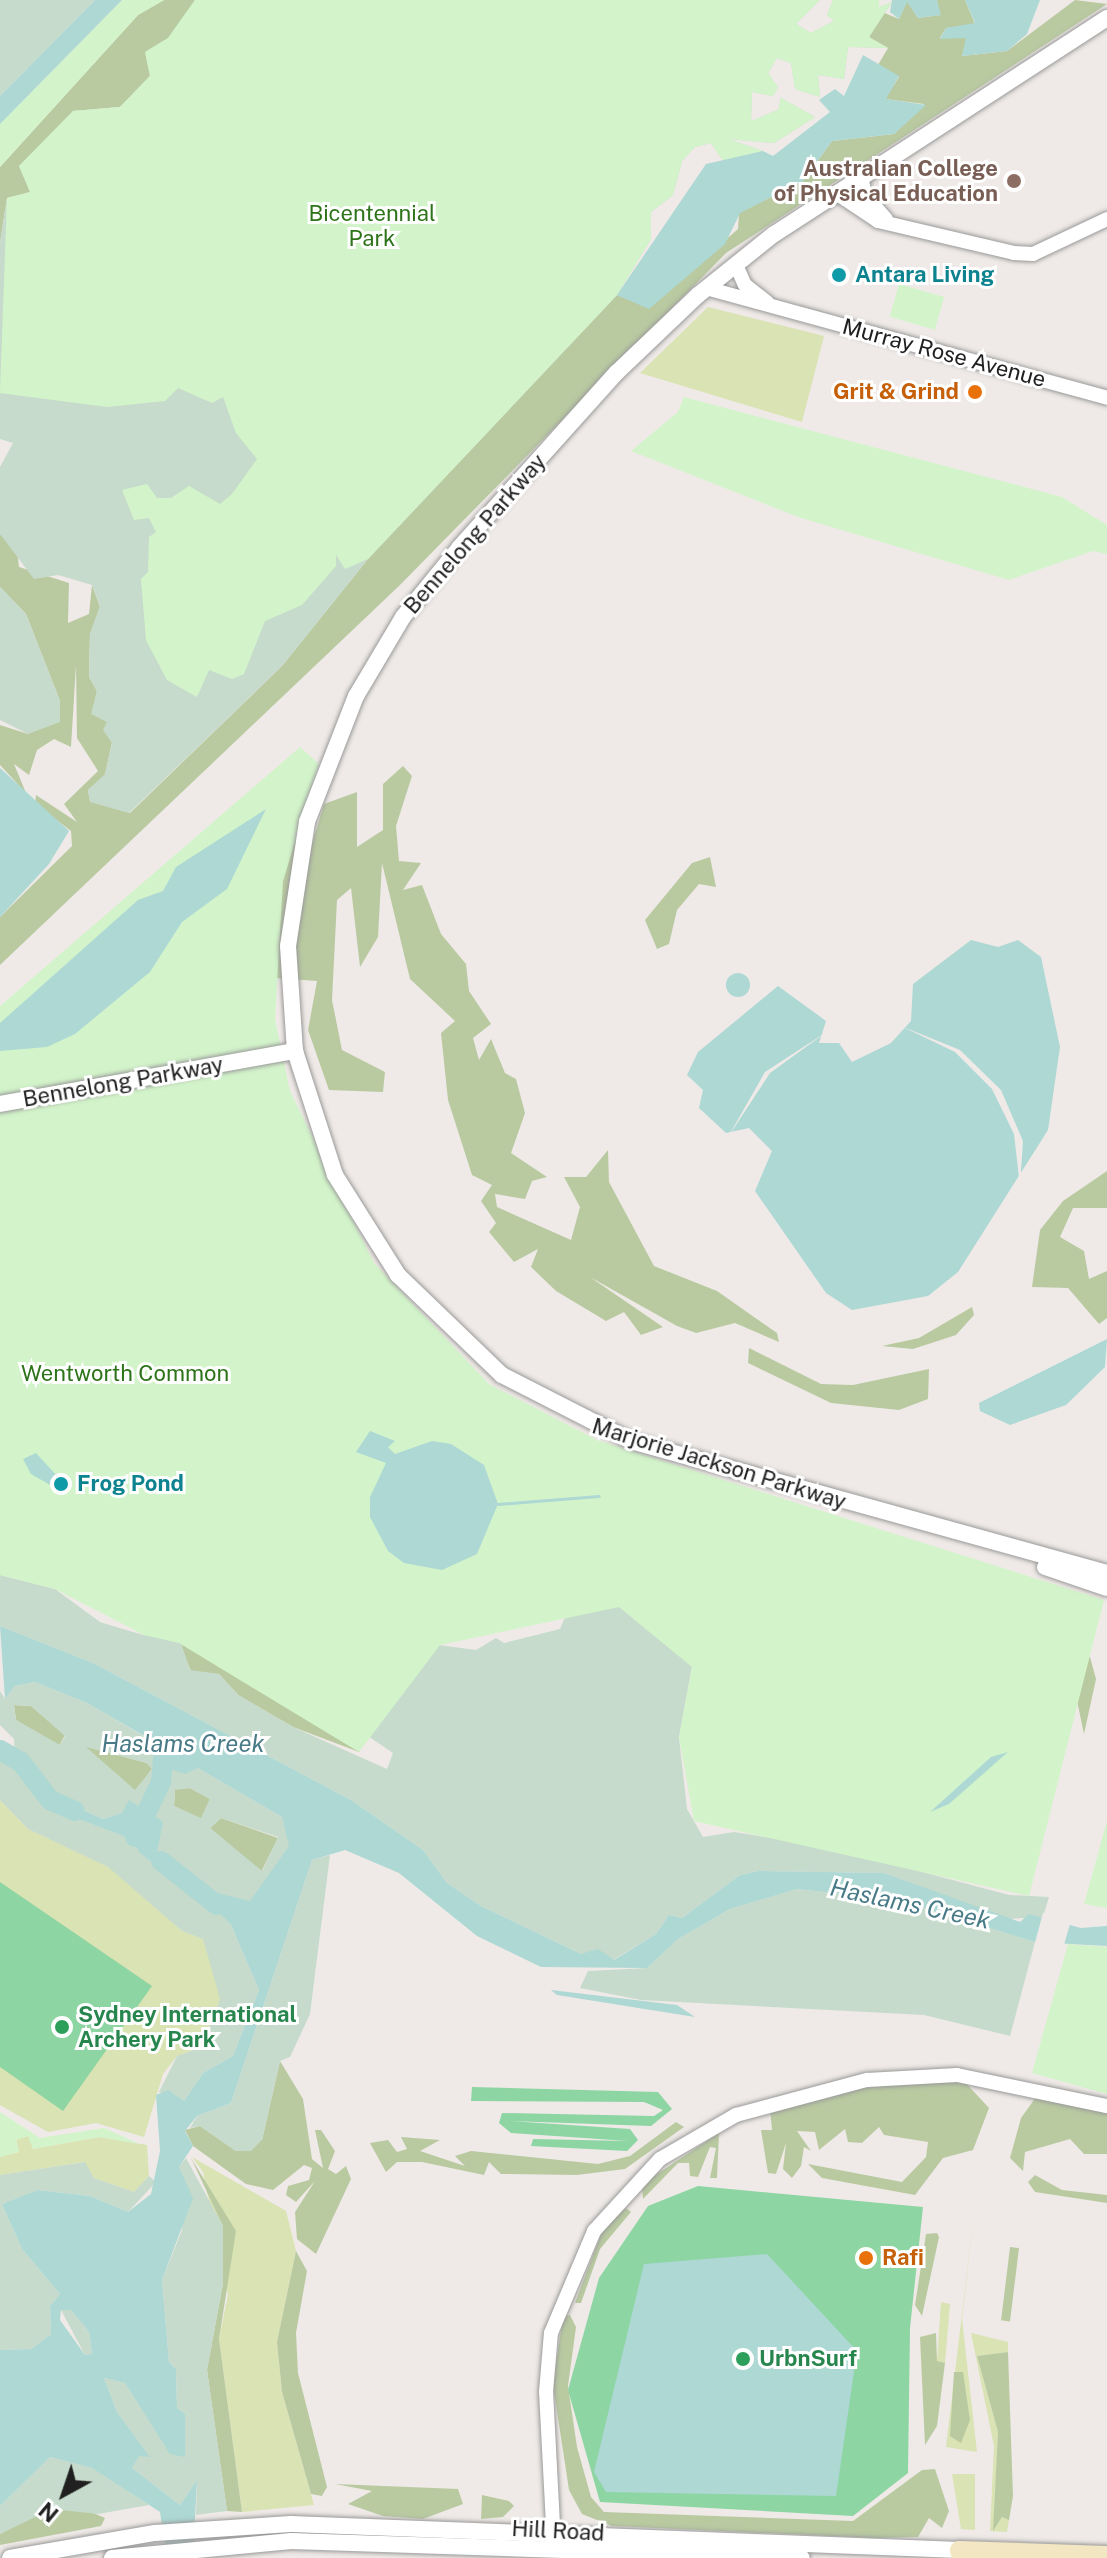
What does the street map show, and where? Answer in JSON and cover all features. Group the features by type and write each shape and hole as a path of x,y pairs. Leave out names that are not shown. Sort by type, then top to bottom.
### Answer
{"main road":[{"name":"Hill Road","path":"960,2554 1107,2555"}],"street":[{"name":"Bennelong Parkway","path":"0,1104 295,1051 288,946 298,862 356,696 403,617 460,547 616,373 706,288 836,193 1107,18"},
{"path":"861,177 865,195 887,220"},
{"path":"836,193 887,220 1026,254 1107,219"},
{"name":"Murray Rose Avenue","path":"736,265 753,293 781,310"},
{"name":"Murray Rose Avenue","path":"706,288 1107,398"},
{"name":"Marjorie Jackson Parkway","path":"295,1051 335,1175 368,1231 425,1306 502,1375 631,1441 953,1535 1107,1573"},
{"name":"Marjorie Jackson Parkway","path":"953,1535 1107,1588"},
{"path":"554,2540 546,2392 551,2333 594,2231 660,2159 736,2115 867,2080 957,2075 1042,2087 1107,2106"},
{"name":"Hill Road","path":"10,2558 202,2528 398,2523 554,2540 802,2558"},
{"name":"Hill Road","path":"112,2558 204,2546 291,2541 554,2540 960,2554"}],"green space":[{"path":"0,0 95,0 0,96"},
{"path":"122,0 164,0 138,15 0,167 0,124"},
{"path":"164,0 195,0 150,76 120,107 73,111 31,192 7,198 0,243 0,167 138,15"},
{"name":"Bicentennial Park","path":"195,0 820,0 796,24 811,33 834,21 827,15 833,0 879,0 879,7 892,2 869,37 888,48 848,47 844,79 818,75 820,97 795,89 791,63 777,58 768,73 778,87 773,96 752,92 751,121 778,110 781,98 815,117 774,143 728,139 763,151 723,161 711,143 695,147 682,161 673,195 651,212 651,239 617,295 368,559 282,666 129,813 90,802 88,790 105,774 112,743 103,730 107,722 91,714 97,691 89,677 90,634 100,606 92,585 58,575 34,579 0,534 0,467 13,443 0,439 0,243 7,198 30,192 19,166 73,111 120,107 150,76 145,52 168,38"},
{"name":"Bicentennial Park","path":"195,0 820,0 796,24 811,33 834,21 827,15 833,0 879,0 879,7 892,2 869,37 888,48 848,47 844,79 818,75 820,97 795,89 791,63 777,58 768,73 778,87 773,96 752,92 751,121 778,110 781,98 815,117 774,143 728,139 763,151 723,161 711,143 695,147 682,161 673,195 651,212 651,239 617,295 368,559 345,569 336,555 336,566 302,605 265,621 244,674 232,679 209,670 197,697 167,680 146,640 141,579 148,572 149,537 156,532 149,518 134,520 122,490 147,484 157,498 171,498 189,486 220,504 232,494 257,459 236,433 223,397 212,403 178,388 165,401 107,407 0,393 7,198 30,192 19,166 73,111 120,107 150,76 145,52 168,38"},
{"path":"937,0 965,0 975,24 946,28 940,38 967,37 962,56 1007,51 1075,0 1107,4 726,253 400,585 0,965 0,917 72,846 71,831 35,804 36,795 77,822 64,804 98,771 77,738 76,665 71,747 54,739 37,750 29,775 14,764 26,793 0,765 0,725 28,734 60,701 26,614 0,587 0,534 17,550 19,567 69,583 68,623 89,614 92,585 100,607 90,634 89,677 97,691 92,713 107,722 112,742 105,775 88,790 90,801 130,813 282,666 368,559 617,295 649,308 738,229 739,213 803,181 832,141 894,134 924,104 885,99 899,77 878,65 888,48 869,38 880,11 899,19 907,1 918,18 940,15"},
{"path":"899,284 944,297 935,330 890,317"},
{"path":"708,307 824,336 802,422 640,373"},
{"path":"684,397 1062,497 1107,525 1107,554 1093,551 1009,580 798,517 631,451 678,412"},
{"path":"0,587 26,614 60,701 60,722 28,734 0,720"},
{"name":"Wentworth Common","path":"300,747 319,764 283,881 275,1019 290,1091 374,1263 489,1384 597,1440 1104,1600 1029,1896 694,1821 679,1737 692,1667 619,1607 440,1645 359,1752 179,1643 144,1635 55,1589 0,1575 0,1006"},
{"path":"403,766 412,776 396,826 399,861 421,863 403,890 422,885 441,934 466,964 469,991 491,1024 473,1038 479,1060 491,1039 505,1073 516,1079 525,1113 511,1153 547,1177 532,1181 525,1199 495,1194 497,1207 571,1240 580,1207 564,1177 586,1177 608,1150 609,1182 654,1266 717,1291 777,1333 779,1342 735,1323 696,1333 677,1326 590,1277 663,1327 641,1335 624,1312 606,1321 556,1291 531,1267 538,1249 514,1262 489,1232 496,1223 481,1201 492,1185 472,1175 448,1100 441,1033 455,1021 410,979 382,863 378,937 360,967 351,888 337,900 332,1000 342,1050 385,1072 383,1092 329,1090 308,1030 317,981 275,978 278,827 311,847 324,804 357,792 357,847 383,830 383,784"},
{"path":"710,857 716,887 699,884 677,910 669,944 657,949 645,920 692,863"},
{"path":"1107,1171 1107,1208 1073,1208 1060,1237 1084,1251 1089,1279 1107,1271 1107,1318 1099,1324 1068,1288 1032,1287 1040,1230 1063,1201"},
{"path":"972,1307 974,1315 956,1335 913,1349 882,1346 919,1338"},
{"path":"749,1348 821,1384 853,1385 929,1369 928,1399 899,1410 831,1403 748,1363"},
{"path":"0,1575 55,1589 100,1622 143,1635 165,1594 190,1670 219,1674 238,1695 293,1727 387,1769 393,1753 368,1736 409,1641 476,1650 496,1638 504,1643 560,1629 566,1615 619,1606 694,1655 679,1738 687,1809 703,1837 734,1832 828,1847 1009,1895 1049,1897 1043,1917 1007,1919 884,1873 758,1871 740,1875 682,1918 669,1915 656,1934 613,1960 581,1954 481,1906 447,1883 423,1850 351,1800 93,1663 0,1626"},
{"path":"179,1643 368,1736 359,1752 293,1727 238,1695 219,1674 191,1671"},
{"path":"1067,1653 1090,1657 1096,1679 1084,1734"},
{"path":"35,1682 87,1703 282,1817 290,1846 250,1902 198,1889 231,1925 259,1990 233,2056 203,2073 184,2101 159,2092 177,2056 202,2047 220,1999 203,1939 182,1931 108,1867 28,1829 0,1800 0,1756 15,1761 14,1739 0,1725 0,1691 5,1699 15,1686","holes":["14,1705 31,1706 65,1736 60,1745 16,1720","86,1747 147,1763 152,1769 135,1790","190,1788 210,1799 201,1818 174,1806 175,1790","56,1798 103,1819 123,1813 162,1822 157,1852 185,1875 135,1840 55,1810","221,1818 278,1837 262,1871 210,1828"]},
{"path":"14,1705 31,1706 65,1735 59,1746 16,1720"},
{"path":"84,1746 147,1763 152,1769 135,1791"},
{"path":"190,1788 210,1799 201,1819 174,1806 175,1789"},
{"path":"0,1800 28,1829 109,1867 182,1931 203,1939 221,1998 201,2047 177,2056 163,2074 144,2137 96,2123 48,2132 0,2105"},
{"path":"221,1818 278,1838 261,1872 210,1828"},
{"path":"1107,1821 1107,1908 1084,1904"},
{"path":"330,1855 310,2014 290,2057 280,2061 262,2140 251,2151 236,2151 200,2126 190,2128 197,2116 231,2103 312,1860"},
{"name":"Sydney International Archery Park","path":"0,1882 152,1986 63,2111 0,2067"},
{"path":"797,1889 898,1900 1035,1942 1010,2036 924,2015 641,2000 580,1988 588,1971 647,1968 678,1939 730,1909"},
{"path":"1068,1944 1107,1947 1107,2094 1032,2073"},
{"path":"280,2061 303,2099 312,2159 323,2168 315,2130 321,2130 335,2151 328,2169 336,2174 346,2166 351,2179 316,2254 297,2239 295,2212 315,2181 296,2202 286,2195 288,2186 309,2180 312,2168 304,2165 273,2190 246,2184 193,2146 185,2130 200,2126 236,2151 262,2140"},
{"path":"963,2080 989,2108 973,2150 943,2158 915,2195 822,2178 808,2164 902,2182 926,2157 928,2142 884,2135 879,2127 862,2143 848,2142 845,2129 819,2150 815,2132 797,2131 811,2151 804,2147 801,2166 792,2178 783,2169 786,2143 776,2174 768,2173 761,2130 772,2130 770,2108 860,2088"},
{"path":"472,2087 658,2092 672,2109 651,2126 510,2121 630,2129 638,2140 627,2151 531,2146 533,2139 628,2141 511,2133 499,2123 502,2113 654,2116 663,2110 644,2102 471,2101"},
{"path":"1062,2096 1107,2114 1107,2154 1084,2154 1070,2139 1025,2152 1023,2171 1010,2158 1021,2118 1036,2097"},
{"path":"0,2112 40,2138 104,2128 139,2144 99,2137 33,2149 28,2136 16,2140 19,2152 0,2157"},
{"path":"676,2122 684,2127 625,2169 577,2175 501,2174 489,2162 484,2175 422,2162 397,2162 386,2172 370,2143 388,2140 397,2152 407,2149 401,2137 440,2140 420,2151 465,2166 455,2156 471,2151 598,2164 630,2156"},
{"path":"719,2133 717,2178 710,2178 716,2148 710,2147 698,2177 690,2176 689,2163 678,2163 643,2199 642,2184"},
{"path":"29,2136 33,2149 99,2137 147,2145 149,2176 134,2192 94,2178 84,2162 0,2175 0,2157 19,2152 16,2139"},
{"path":"192,2157 286,2211 296,2251 277,2342 282,2392 314,2505 242,2512 219,2339 228,2295 203,2172"},
{"path":"186,2158 223,2226 223,2283 207,2370 227,2511 196,2515 197,2480 180,2505 132,2468 139,2455 149,2456 117,2412 104,2378 125,2383 170,2453 182,2445 185,2414 177,2408 176,2369 169,2362 162,2280 182,2230 179,2167"},
{"path":"191,2158 236,2231 219,2339 242,2512 227,2511 207,2370 223,2283 223,2226"},
{"path":"85,2162 94,2178 134,2192 149,2176 156,2182 128,2212 90,2196 39,2190 2,2204 22,2249 60,2294 50,2306 51,2334 31,2349 0,2350 0,2175"},
{"path":"1035,2175 1062,2190 1107,2195 1107,2203 1035,2192 1028,2182"},
{"name":"UrbnSurf","path":"698,2186 923,2207 910,2328 908,2473 853,2516 600,2502 568,2390 599,2278 648,2206"},
{"path":"626,2208 631,2212 600,2249 581,2303 575,2303 603,2229"},
{"path":"974,2214 962,2319 977,2452 946,2447"},
{"path":"937,2233 939,2237 922,2316 915,2305 926,2234"},
{"path":"1010,2247 1019,2248 1010,2321 1001,2320"},
{"path":"296,2251 307,2271 296,2333 298,2373 327,2487 322,2496 311,2494 282,2392 277,2342"},
{"path":"941,2302 950,2304 945,2363 937,2362"},
{"path":"61,2310 71,2310 89,2332 92,2354 85,2355"},
{"path":"570,2315 576,2327 568,2386 577,2447 591,2497 604,2512 853,2521 922,2470 935,2469 949,2511 942,2528 929,2518 918,2537 875,2538 612,2526 582,2514 569,2490 553,2385 563,2316"},
{"path":"936,2333 937,2361 945,2363 937,2426 925,2445 920,2337"},
{"path":"971,2333 1008,2342 1008,2352 977,2356 998,2432 994,2529 1002,2517 1009,2519 1013,2496 1007,2532 990,2531 994,2446"},
{"path":"1008,2352 1013,2496 1009,2520 1002,2517 993,2531 998,2432 977,2356"},
{"path":"954,2372 963,2372 970,2420 961,2443 950,2436"},
{"path":"50,2457 93,2468 149,2505 98,2514 52,2509 0,2534 0,2506"},
{"path":"952,2474 975,2474 975,2530 961,2529"},
{"path":"335,2484 458,2489 463,2504 423,2519 383,2516 348,2504 372,2491"},
{"path":"482,2495 509,2501 514,2506 503,2517 481,2519"},
{"path":"77,2506 105,2518 101,2526 0,2545 0,2534 30,2517"}],"water":[{"path":"95,0 122,0 0,124 0,96"},
{"path":"892,0 937,0 941,15 918,18 907,2 899,19 890,12"},
{"path":"965,0 1040,0 1027,34 1007,51 962,56 966,38 940,39 946,28 975,23"},
{"path":"863,55 899,76 886,99 926,105 894,134 832,141 803,181 740,213 725,244 649,309 617,295 706,164 763,151 773,156 830,112 819,100 835,89 844,96"},
{"path":"0,768 69,831 49,864 0,917"},
{"path":"266,809 227,889 182,922 150,972 75,1034 47,1047 0,1051 0,1023 138,900 163,891 176,867"},
{"path":"971,940 998,947 1018,940 1041,957 1060,1047 1048,1130 958,1272 928,1296 852,1310 826,1293 755,1191 772,1151 749,1128 726,1133 699,1108 703,1090 687,1075 698,1052 778,986 826,1021 819,1043 839,1043 852,1062 891,1043 911,1021 913,984"},
{"path":"738,973 747,976 750,985 747,994 738,997 729,994 726,985 729,976"},
{"path":"1107,1339 1105,1367 1066,1405 1010,1425 980,1411 979,1403"},
{"path":"370,1431 395,1441 388,1447 395,1454 432,1441 451,1444 484,1465 498,1504 477,1554 442,1570 404,1563 388,1551 370,1517 370,1497 386,1463 356,1452"},
{"path":"36,1453 58,1477 59,1490 31,1474 23,1459"},
{"name":"Haslams Creek","path":"0,1626 93,1663 351,1800 423,1850 447,1883 481,1906 581,1954 598,1949 614,1960 656,1934 669,1915 682,1918 740,1875 758,1871 884,1873 1020,1922 1029,1914 1081,1928 1107,1926 1107,1946 1035,1942 898,1900 797,1889 730,1909 678,1939 647,1968 541,1967 477,1936 399,1873 345,1850 312,1860 231,2103 197,2116 185,2131 193,2146 179,2167 193,2198 162,2280 169,2362 176,2369 177,2408 185,2414 185,2457 170,2454 125,2383 104,2378 117,2412 150,2457 139,2456 132,2468 180,2505 197,2480 193,2558 167,2558 160,2512 92,2468 50,2457 0,2506 0,2350 31,2349 51,2334 50,2306 60,2294 22,2249 2,2204 38,2190 90,2196 128,2212 151,2194 160,2151 156,2095 168,2090 184,2101 203,2073 233,2056 259,1990 231,1925 196,1888 250,1901 289,1846 282,1817 198,1768 185,1774 164,1767 146,1737 87,1703 35,1682 15,1686 5,1699","holes":["61,2310 71,2310 89,2332 92,2354 85,2355 60,2320"]},
{"path":"1008,1752 949,1804 930,1812 991,1757"},
{"path":"56,1798 103,1819 122,1813 129,1800 163,1822 157,1852 186,1876 169,1876 139,1852 134,1840 55,1810 50,1800"},
{"path":"551,1990 677,2005 695,2017 557,1995"},
{"path":"767,2254 857,2351 836,2496 606,2492 594,2472 644,2264"}],"pier":[{"path":"901,1026 960,1050 1001,1090 1023,1141 1020,1187 1014,1134 992,1089 955,1052"},
{"path":"828,1031 770,1073 728,1137 765,1072"},
{"path":"1043,1913 1071,1921 1063,1948 1034,1946"}],"waterway":[{"path":"498,1504 599,1496"},
{"name":"Haslams Creek","path":"135,1837 161,1782 164,1744"},
{"path":"0,1750 21,1762 50,1800 75,1811"},
{"path":"161,1861 217,1905"}],"place":[{"name":"Australian College of Physical Education","path":"1014,181"},
{"name":"Antara Living","path":"839,275"},
{"name":"Grit & Grind","path":"975,392"},
{"name":"Frog Pond","path":"61,1484"},
{"name":"Sydney International Archery Park","path":"62,2027"},
{"name":"Rafi","path":"866,2258"},
{"name":"UrbnSurf","path":"743,2359"}]}
